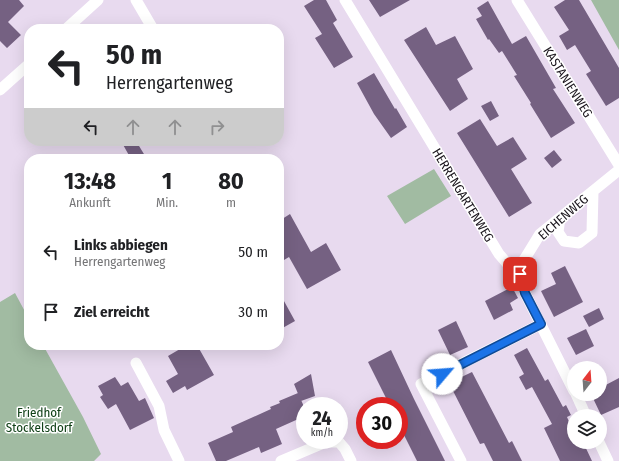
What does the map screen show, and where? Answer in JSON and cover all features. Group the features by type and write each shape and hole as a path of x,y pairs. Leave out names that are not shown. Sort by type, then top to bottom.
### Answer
{"street":[{"path":"72,24 98,0"},
{"path":"136,0 150,24"},
{"name":"HERRENGARTENWEG","path":"345,0 499,254 511,268 520,274"},
{"name":"KASTANIENWEG","path":"518,0 619,165"},
{"path":"0,90 24,68"},
{"name":"EICHENWEG","path":"520,274 524,260 540,234 619,170"},
{"path":"560,218 558,232 564,241 579,243 592,233 593,191"},
{"path":"520,274 525,293 567,377"},
{"path":"461,461 421,384 541,324"},
{"path":"136,363 159,406 164,430 179,461"},
{"path":"281,461 326,442 339,442 345,449 351,461"},
{"path":"602,449 608,461"}],"green space":[{"path":"591,0 619,0 619,50"},
{"path":"434,169 451,196 405,224 387,196"},
{"name":"Friedhof Stockelsdorf","path":"15,293 24,310 24,350 46,350 83,417 101,454 94,461 0,461 0,302"}],"building":[{"path":"0,0 19,0 24,6 8,22 21,35 7,48 0,41"},
{"path":"314,0 326,0 337,20 333,23 353,57 334,68 315,38 322,34 304,6"},
{"path":"369,0 410,0 380,17"},
{"path":"565,0 579,0 619,68 619,98 606,106 586,74 591,71 575,45 567,50 559,36 569,30 554,7"},
{"path":"488,1 512,44 526,36 556,88 553,89 575,123 551,138 514,76 517,75 502,51 499,53 489,39 488,40 476,19 482,16 477,8"},
{"path":"426,27 436,45 455,36 473,69 457,79 468,99 450,111 404,40"},
{"path":"374,73 407,127 391,138 374,114 357,83"},
{"path":"491,101 499,116 490,121 481,106"},
{"path":"480,119 497,146 513,137 527,159 511,169 532,203 509,217 457,133"},
{"path":"124,146 139,146 144,154 128,154"},
{"path":"554,150 562,160 552,168 544,158"},
{"path":"290,214 311,252 326,243 341,270 307,289 289,257 284,260 284,218"},
{"path":"565,266 583,302 554,317 541,291 556,284 551,273"},
{"path":"512,287 518,298 510,303 513,310 494,320 485,301"},
{"path":"284,301 295,321 284,327"},
{"path":"599,308 604,319 589,327 583,316"},
{"path":"456,321 468,347 450,355 438,330"},
{"path":"586,329 594,346 576,355 567,338"},
{"path":"527,348 545,381 548,379 563,407 566,405 568,409 567,449 586,449 592,461 560,461 544,428 552,424 532,387 526,390 519,377 524,374 514,355"},
{"path":"178,350 200,350 214,375 187,390 185,386 173,393 166,381 178,374 168,356"},
{"path":"391,350 445,461 417,461 408,443 408,397 386,397 368,362"},
{"path":"472,372 509,443 512,441 522,461 493,461 484,443 480,444 449,383"},
{"path":"311,374 315,396 299,397 294,384"},
{"path":"115,377 121,386 128,382 139,401 145,398 154,418 130,430 116,404 108,409 100,397 103,395 98,386"},
{"path":"619,378 619,407 607,412 607,409 598,409 594,401 607,401 607,384"},
{"path":"298,393 300,397 296,397 296,420 276,429 282,444 261,453 259,447 226,461 216,461 208,443 233,432 231,427 271,409 270,407 280,403 279,401"}],"route":[{"path":"442,374 541,324 525,293 520,274"}]}
